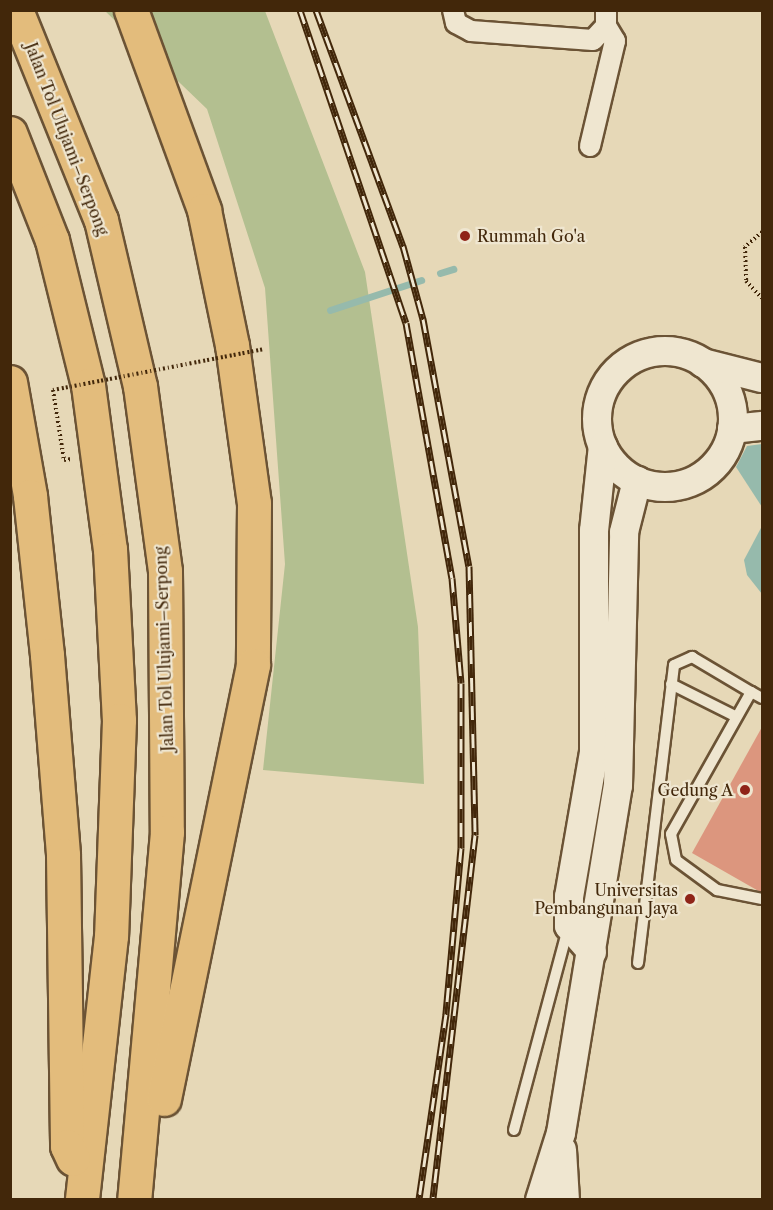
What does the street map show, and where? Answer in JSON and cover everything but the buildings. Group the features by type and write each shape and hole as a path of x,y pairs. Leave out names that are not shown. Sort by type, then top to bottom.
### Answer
{"highway":[{"name":"Jalan Tol Ulujami–Serpong","path":"16,10 102,220 140,386 165,571 167,832 142,1154 134,1200"},
{"path":"131,10 204,210 232,345 254,503 253,665 162,1113 142,1154"},
{"path":"10,133 52,240 88,385 110,549 118,720 111,936 82,1186"},
{"path":"10,382 30,496 63,855 67,1146 82,1186"}],"street":[{"path":"453,10 456,23 471,31 593,40 606,18"},
{"path":"590,146 615,41 606,18"},
{"path":"592,952 569,926 594,753 594,531 603,446 598,408 615,373 648,353 686,354 703,363 762,378"},
{"path":"603,446 613,463 637,481 665,488 698,479 723,455 732,429 727,392 703,363"},
{"path":"732,429 762,426"},
{"path":"540,1200 561,1133 618,786 624,532 637,481"},
{"path":"561,1133 565,1200"}],"lane":[{"path":"638,963 674,665 692,657 762,698"},
{"path":"671,684 735,716"},
{"path":"751,692 735,716 671,834 676,860 717,890 762,899"},
{"path":"514,1130 569,926"}],"path":[{"path":"762,232 745,247 746,281 762,298"},
{"path":"53,390 263,350"}],"green space":[{"path":"105,11 265,11 365,272 418,627 424,784 263,770 285,564 265,288 207,109"}],"shaded area":[{"path":"762,444 762,507 736,467 747,446"},
{"path":"762,526 762,594 747,575 744,560"}],"waterway":[{"path":"440,273 453,269"},
{"path":"330,310 421,280"}],"railway":[{"path":"300,10 406,323 452,578 461,683 461,848 446,1014 419,1200"},
{"path":"316,10 403,246 423,319 469,566 475,835 433,1200"}],"place":[{"name":"Rummah Go'a","path":"465,236"},
{"name":"Gedung A","path":"745,790"},
{"name":"Universitas Pembangunan Jaya","path":"690,899"}]}
